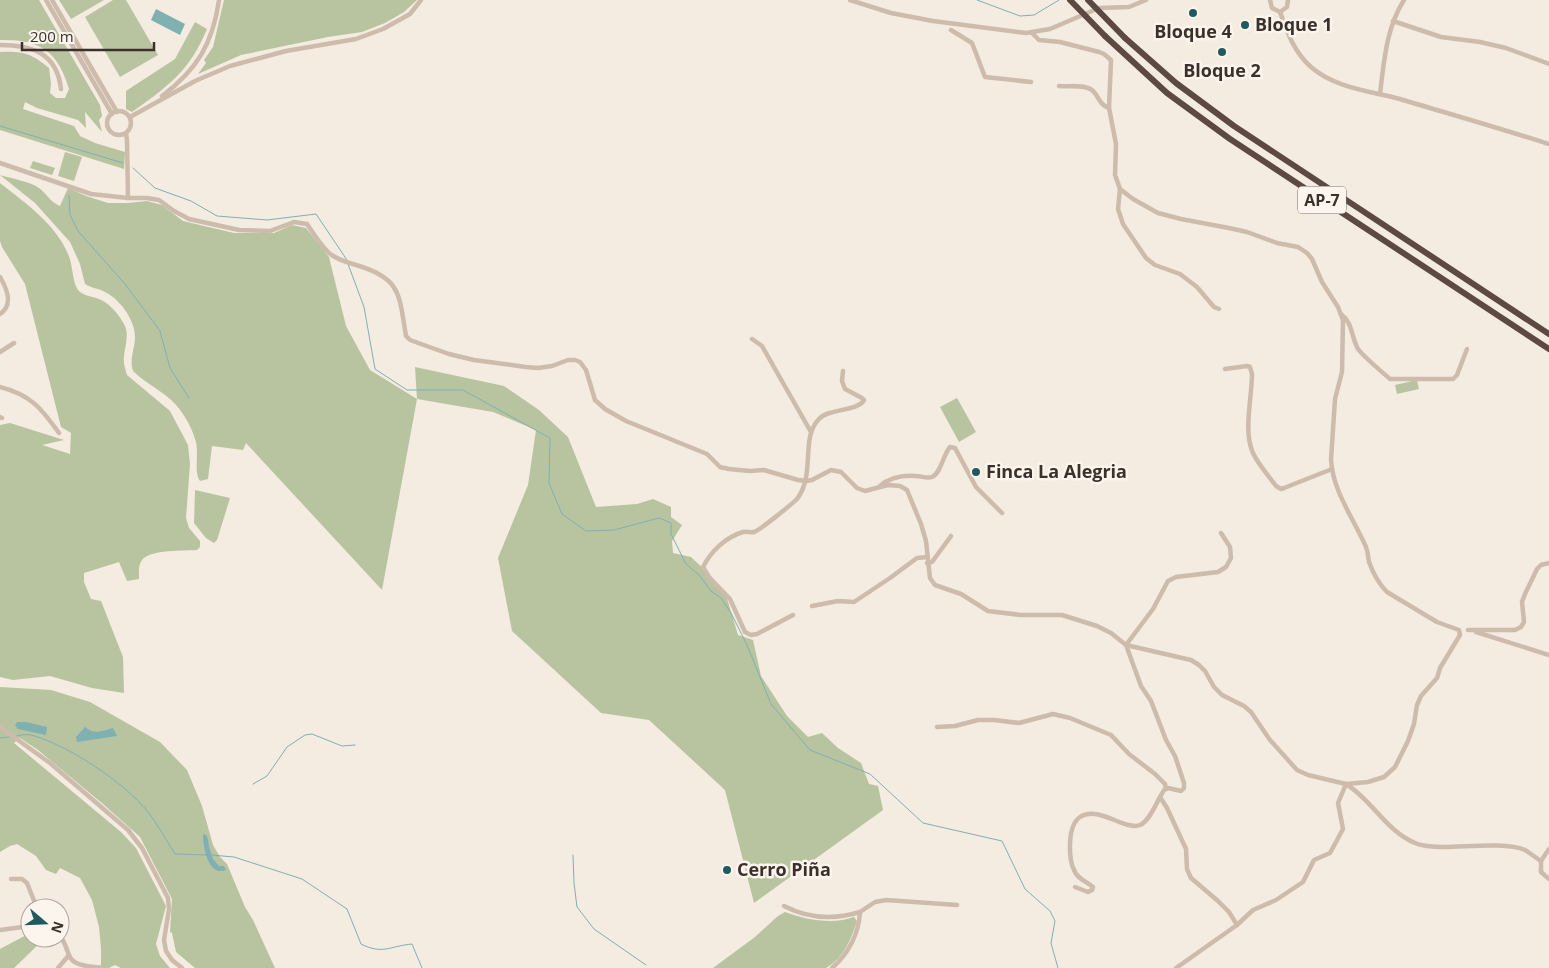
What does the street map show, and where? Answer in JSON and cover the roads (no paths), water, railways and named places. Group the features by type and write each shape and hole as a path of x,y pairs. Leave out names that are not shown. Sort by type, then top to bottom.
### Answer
{"highway":[{"name":"AP-7","path":"1070,0 1105,36 1167,93 1230,138 1549,349"},
{"name":"AP-7","path":"1088,0 1125,38 1176,83 1234,126 1549,334"}],"street":[{"path":"46,0 114,113"},
{"path":"52,0 114,113"},
{"path":"149,106 179,84 198,62 213,29 219,0"},
{"path":"130,117 195,81 230,66 286,51 356,39 383,29 410,14 422,0"},
{"path":"850,0 891,13 933,21 1008,32 1032,33 1050,29 1100,8 1129,7 1146,0"},
{"path":"1270,0 1272,8 1280,12 1294,46 1312,68 1338,83 1549,144"},
{"path":"1280,12 1287,7 1288,0"},
{"path":"1380,94 1385,52 1393,21 1404,0"},
{"path":"1393,21 1441,37 1480,42 1506,48 1549,64"},
{"path":"951,30 962,35 972,43 985,77 1031,82"},
{"path":"1032,33 1040,40 1060,42 1099,52 1109,57 1112,65 1109,108 1116,144 1115,175 1120,189 1118,209 1123,224 1146,258 1155,264 1180,274 1197,287 1214,307 1219,309"},
{"path":"0,45 25,46 38,51 53,66 60,80 61,89"},
{"path":"1059,86 1085,87 1090,89 1102,104 1109,108"},
{"path":"114,113 126,113 130,117 131,127 126,133 115,134 109,129 108,122 114,113"},
{"path":"126,133 128,198"},
{"path":"0,163 91,194 159,200 174,212 189,220 239,230 270,230 294,222 307,224 328,252 339,260 373,270 391,282 400,300 406,336 410,340 449,354 474,360 517,366 538,368 552,366 568,360 576,360 586,370 595,400 605,409 626,421 707,454 720,467 750,471 764,470 806,481 832,470 841,472 857,488 865,491 888,485 900,486 907,490 921,524 926,541 930,578 935,585 944,590 961,594 988,611 1021,615 1062,615 1097,626 1111,633 1126,645 1191,660 1199,665 1222,695 1244,706 1251,712 1270,740 1297,770 1346,784 1357,790 1380,816 1404,838 1417,844 1437,847 1509,846 1525,850 1541,861"},
{"path":"1120,189 1150,210 1167,216 1229,228 1302,249 1312,260 1322,282 1341,314 1350,325 1354,342 1360,351 1390,379 1453,379 1467,348"},
{"path":"0,277 8,293 8,305 6,310 0,314"},
{"path":"0,304 6,310"},
{"path":"1341,314 1342,372 1336,399 1332,469 1339,492 1366,548 1369,562 1381,586 1387,592 1437,622 1459,630 1515,630 1524,622 1522,602 1537,569 1541,565 1549,564"},
{"path":"752,339 762,346 811,432"},
{"path":"0,352 14,343"},
{"path":"1225,369 1250,367 1252,374 1248,430 1249,442 1254,454 1276,486 1284,488 1332,469"},
{"path":"794,615 757,634 750,635 745,632 730,599 709,577 703,567 708,557 716,548 738,534 757,530 795,500 803,490 806,481 811,432 819,418 862,403 864,400 845,389 843,386 843,371"},
{"path":"0,387 28,398 59,433"},
{"path":"879,487 887,480 896,477 916,476 929,478 934,476 945,453 950,447 955,448 976,487 1002,513"},
{"path":"1126,645 1153,609 1168,581 1176,577 1218,572 1226,567 1231,558 1230,547 1221,533"},
{"path":"812,606 838,601 854,602 917,558 932,562 951,536"},
{"path":"1346,784 1368,782 1384,777 1395,767 1414,724 1416,705 1421,696 1437,678 1440,668 1460,635 1459,630"},
{"path":"1468,630 1549,655"},
{"path":"1126,645 1141,686 1151,701 1166,740 1175,756 1184,783 1184,788 1180,792 1166,789"},
{"path":"937,727 954,726 978,720 1019,723 1053,714 1070,718 1111,735 1129,754 1155,774 1165,784 1166,789"},
{"path":"0,727 50,763 128,830 137,841 147,856 168,898 169,909 164,934 165,946 169,955 182,968"},
{"path":"1176,968 1237,924 1253,910 1276,900 1303,882 1314,860 1330,853 1343,829 1338,803 1346,784"},
{"path":"1075,887 1088,892 1093,887 1075,874 1072,864 1071,836 1074,825 1079,818 1086,815 1098,815 1136,826 1142,824 1147,820 1166,789"},
{"path":"1160,797 1186,849 1187,869 1191,878 1218,901 1237,924"},
{"path":"1549,848 1541,861 1542,872 1549,879"},
{"path":"11,880 22,879 27,882 33,898"},
{"path":"784,906 803,914 824,918 860,912 880,900 957,905"},
{"path":"832,968 843,957 852,943 858,928 860,912"},
{"path":"0,930 20,927"},
{"path":"66,948 70,959 78,964 102,968"},
{"path":"58,968 68,955"}],"water":[{"path":"156,9 185,24 180,35 151,20"},
{"path":"17,722 47,727 46,735 18,729 15,725"},
{"path":"85,727 95,732 113,728 117,736 77,742 76,737"},
{"path":"204,834 207,836 213,859 219,866 224,866 226,870 220,871 211,865 204,847"}],"waterway":[{"path":"977,0 1020,16 1034,15 1059,0"},
{"path":"0,126 123,163"},
{"path":"133,168 155,188 191,201 217,216 267,220 316,214 347,260"},
{"path":"69,195 70,215 78,231 125,284 160,331 170,368 189,398"},
{"path":"348,264 364,307 375,369 407,390 463,390 550,438 549,483 562,514 586,531 614,530 659,518 671,523 671,534 686,564 699,575 711,591 721,598 731,613 747,645 771,704 810,750 870,774 923,823 1002,841 1025,889 1050,911 1055,921 1051,943 1058,968"},
{"path":"253,784 267,776 287,747 305,735 312,734 342,746 355,745"},
{"path":"16,736 29,735 46,740 78,756 110,777 138,800 159,827 175,854 207,855"},
{"path":"0,738 9,737"},
{"path":"211,855 234,857 302,879 347,909 361,944 375,949 412,944 422,968"},
{"path":"573,855 577,907 594,929 646,965"}],"place":[{"name":"Bloque 4","path":"1193,13"},
{"name":"Bloque 1","path":"1245,25"},
{"name":"Bloque 2","path":"1222,52"},
{"name":"Finca La Alegria","path":"976,472"},
{"name":"Cerro Piña","path":"727,870"}]}
